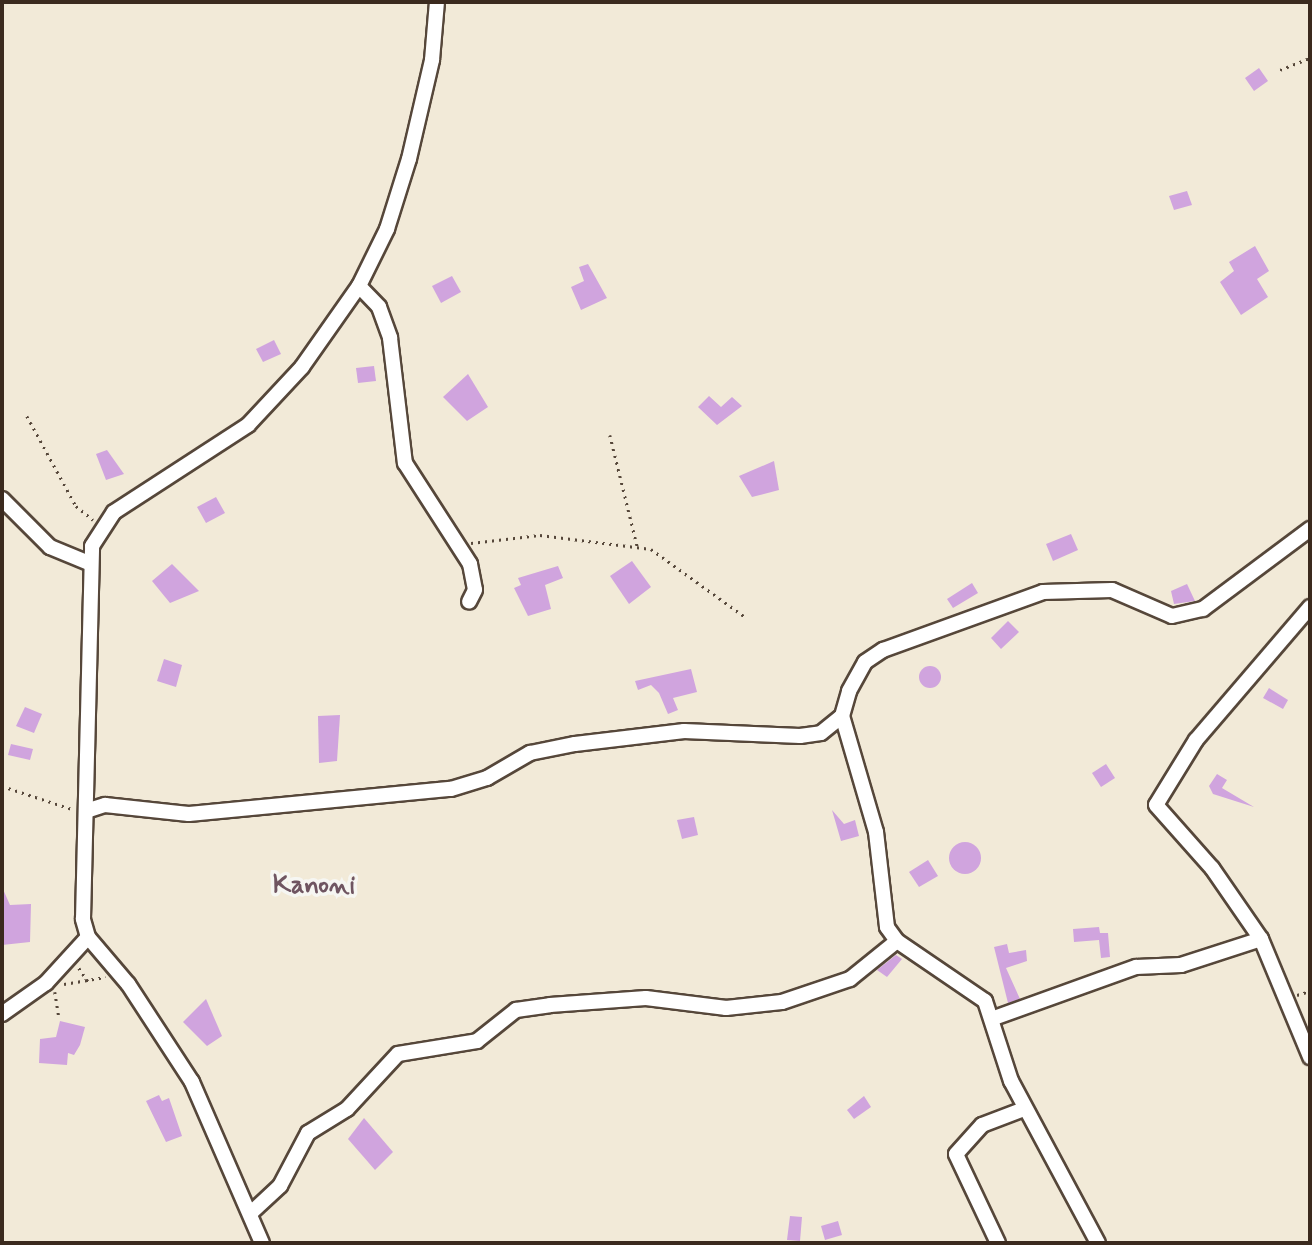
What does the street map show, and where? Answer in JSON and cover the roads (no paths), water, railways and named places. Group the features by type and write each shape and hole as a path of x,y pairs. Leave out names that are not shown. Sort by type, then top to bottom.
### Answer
{"street":[{"path":"262,1243 253,1211 192,1082 118,972 88,937 86,811 91,564 101,527 248,425 302,367 359,286 387,229 409,159 432,60 436,2"},
{"path":"359,286 379,307 390,338 405,463 474,575 468,603"},
{"path":"2,499 50,547 91,564"},
{"path":"86,811 105,805 189,814 451,789 487,778 530,753 575,744 684,732 800,736 821,733 842,716 865,662 883,650 1053,590 1112,590 1160,615 1184,614 1203,609 1310,529"},
{"path":"1310,607 1196,740 1156,805 1212,868 1261,939 1310,1057"},
{"path":"842,716 849,755 876,832 881,911 897,941 977,992 994,1018 1024,1109 1098,1243"},
{"path":"87,788 105,805"},
{"path":"2,1014 46,983 88,937"},
{"path":"994,1018 1136,967 1181,965 1261,939"},
{"path":"253,1211 279,1186 308,1133 347,1109 398,1054 477,1041 516,1010 550,1005 646,998 726,1008 782,1002 850,979 897,941"},
{"path":"998,1243 956,1154 982,1125 1024,1109"}],"district":[{"name":"Kanoni","path":"314,887"}]}
